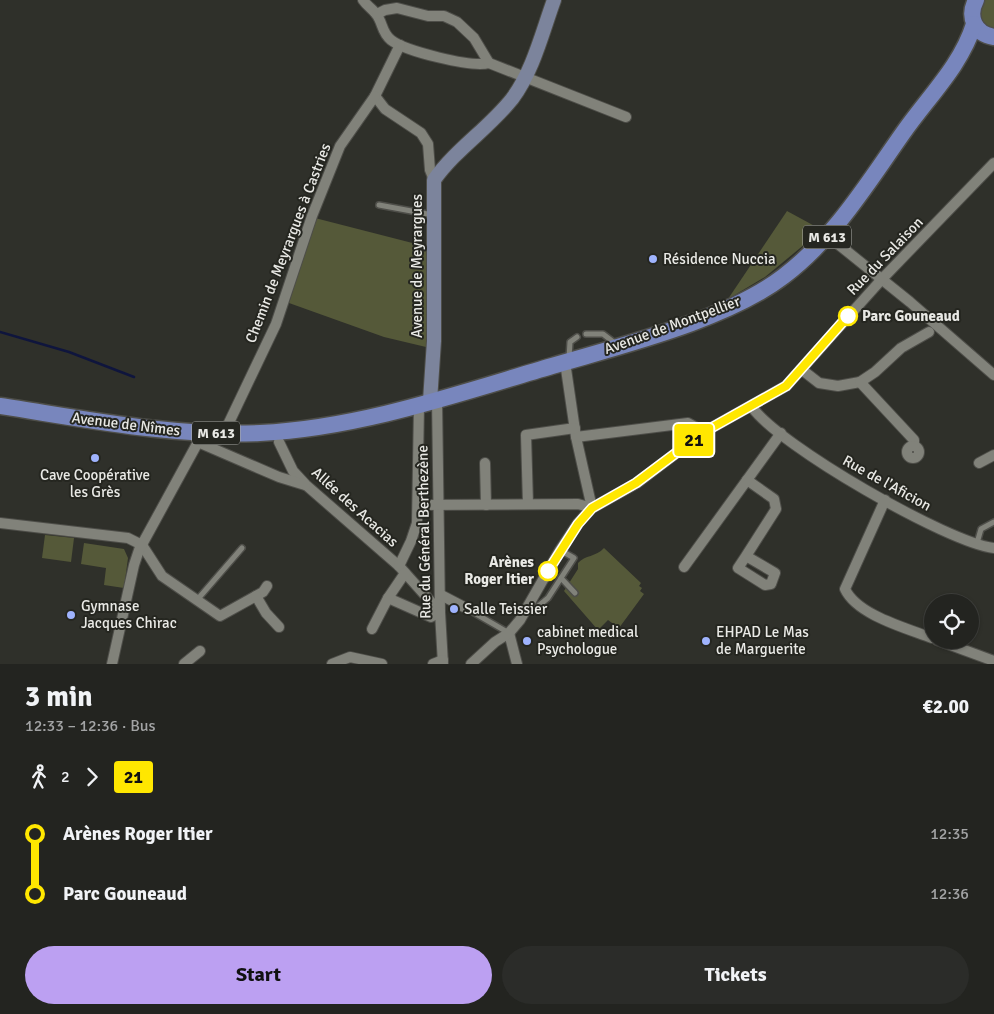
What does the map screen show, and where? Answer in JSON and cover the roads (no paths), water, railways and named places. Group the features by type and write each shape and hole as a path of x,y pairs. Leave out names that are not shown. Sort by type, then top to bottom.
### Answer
{"main road":[{"name":"Avenue de Montpellier","path":"960,58 974,24 972,8 976,0"},
{"path":"974,24 978,30 993,37"},
{"name":"Avenue de Montpellier","path":"429,402 618,346 719,311 754,295 784,276 828,236 857,201 905,130 960,58 980,41 993,37"},
{"name":"Avenue de Nîmes","path":"0,406 201,438 224,433 275,432 320,426 429,402"}],"street":[{"path":"363,0 377,14 385,33 393,42 451,61 481,65 489,63 626,117"},
{"name":"Avenue de Meyrargues","path":"429,402 434,341 434,180 447,162 511,100 526,76 554,0"},
{"path":"377,14 385,10 397,8 428,16 444,16 457,22 474,38 489,63"},
{"name":"Chemin de Meyrargues à Castries","path":"224,433 276,324 312,216 340,146 375,96 400,44"},
{"path":"375,96 384,109 422,133 428,144 430,170 434,180"},
{"name":"Rue du Salaison","path":"471,664 495,642 509,633 528,606 560,550 592,508 636,483 704,432 752,407 786,386 882,279 994,163"},
{"path":"828,236 882,279 994,375"},
{"path":"800,369 819,383 838,386 860,382 875,372 901,348 928,332"},
{"path":"419,505 578,504 592,508 576,433 567,362"},
{"path":"860,382 914,440 914,446"},
{"path":"372,629 402,570 412,541 419,505 429,402"},
{"name":"Rue du Général Berthezène","path":"429,402 439,505 440,663"},
{"name":"Rue de l'Aficion","path":"752,407 781,433 843,478 930,524 977,544 994,548"},
{"path":"528,504 526,435 576,433 688,423 704,432"},
{"path":"684,567 781,433"},
{"path":"114,663 134,565 142,545 201,438 278,477 306,485"},
{"name":"Allée des Acacias","path":"279,442 293,471 306,485 402,570 440,612"},
{"path":"979,463 994,455"},
{"path":"485,463 486,505"},
{"path":"746,556 776,509 774,499 747,480"},
{"path":"885,500 845,589 850,599 862,608 885,620 924,635"},
{"path":"0,523 128,538 142,545 162,576 220,616 256,596 267,586"},
{"path":"441,595 464,607"},
{"path":"256,596 266,612 279,627"},
{"path":"388,598 426,616 431,617 440,612"},
{"path":"509,633 516,664"},
{"path":"961,649 994,661"},
{"path":"184,664 200,651"},
{"path":"332,664 350,657 382,664"}],"lane":[{"path":"379,205 434,215"},
{"path":"586,334 603,334 618,346"},
{"path":"567,362 570,342 577,337"},
{"path":"977,544 981,529 994,522"},
{"path":"197,600 242,548"},
{"path":"528,606 536,608 548,598 574,558 560,550"},
{"path":"561,578 575,593"},
{"path":"464,607 509,633"}],"waterway":[{"path":"0,332 69,352 134,377"}],"place":[{"name":"Résidence Nuccia","path":"653,259"},
{"name":"Parc Gouneaud","path":"848,316"},
{"name":"Cave Coopérative les Grès","path":"95,458"},
{"name":"Arènes Roger Itier","path":"548,571"},
{"name":"Salle Teissier","path":"454,609"},
{"name":"Gymnase Jacques Chirac","path":"71,615"},
{"name":"cabinet medical Psychologue","path":"527,641"},
{"name":"EHPAD Le Mas de Marguerite","path":"706,641"}]}
